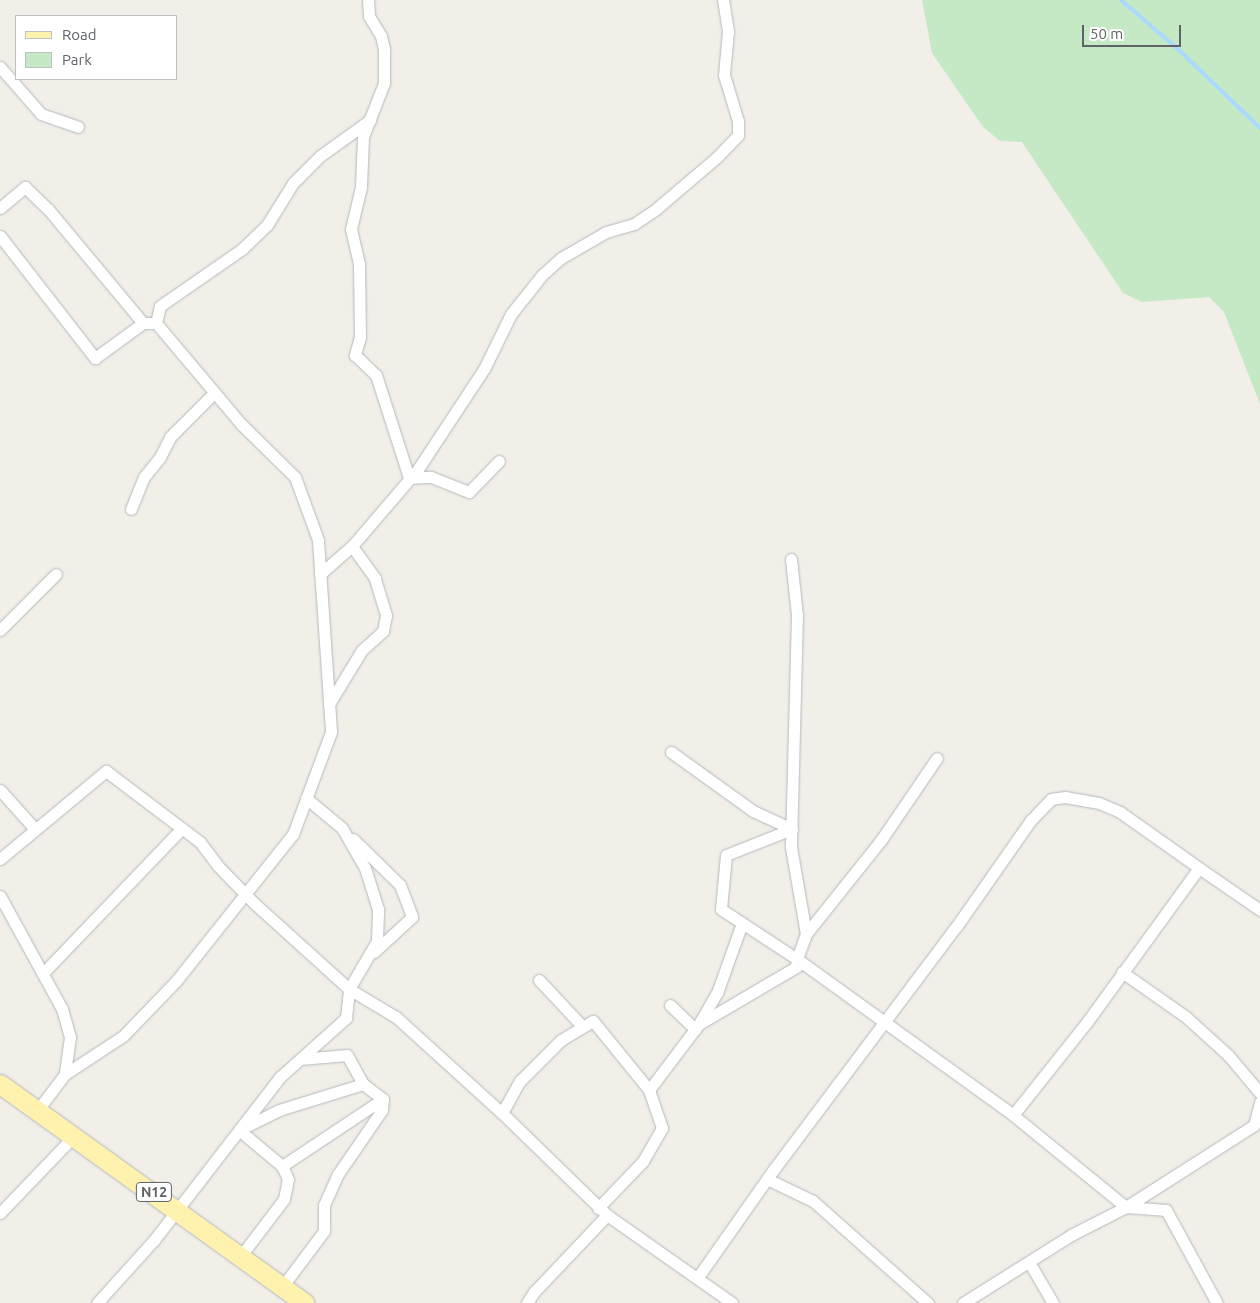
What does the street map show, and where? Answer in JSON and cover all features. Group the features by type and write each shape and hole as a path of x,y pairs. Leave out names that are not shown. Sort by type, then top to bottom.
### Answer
{"main road":[{"name":"N12","path":"0,1084 73,1137 177,1208 240,1257 306,1303"}],"street":[{"path":"368,0 369,16 381,36 384,49 384,84 361,150 362,187 351,229 359,264 360,337 355,355 376,375 409,478"},
{"path":"320,574 352,546 409,478 484,369 511,314 542,275 561,258 606,232 634,224 656,209 738,135 738,121 724,75 728,31 723,0"},
{"path":"0,68 41,114 78,127"},
{"path":"156,323 160,306 242,249 267,225 293,183 320,156 371,119"},
{"path":"0,208 24,187 48,209 143,323"},
{"path":"0,236 95,358 143,323 156,323"},
{"path":"37,1111 65,1074 123,1036 176,981 293,834 331,732 318,540 295,477 242,425 156,323"},
{"path":"131,509 144,476 170,437 214,393"},
{"path":"409,478 431,477 469,492 499,461"},
{"path":"329,704 362,650 383,631 386,615 375,578 352,546"},
{"path":"791,559 797,615 792,829 798,899 806,934"},
{"path":"0,630 56,574"},
{"path":"671,752 753,811 792,829"},
{"path":"697,1027 796,967 806,934 881,840 937,758"},
{"path":"0,859 106,771 180,830 200,842 218,866 349,989 396,1017 502,1113 603,1211 732,1303"},
{"path":"0,790 35,829"},
{"path":"698,1277 767,1179 884,1024 1031,820 1051,799 1065,797 1099,803 1120,812 1260,910"},
{"path":"306,798 342,828 400,885 412,917 367,958"},
{"path":"97,1303 154,1240 280,1077 346,1018 349,989 377,941 378,909 365,868 342,828"},
{"path":"792,829 726,855 721,909 797,959 884,1024 1013,1115 1126,1207 1166,1210 1217,1303"},
{"path":"44,972 180,830"},
{"path":"1013,1115 1199,868"},
{"path":"0,896 44,972 70,1037 65,1074"},
{"path":"650,1090 697,1027 717,993 742,923"},
{"path":"1122,972 1186,1017 1228,1055 1260,1093"},
{"path":"539,980 583,1026"},
{"path":"670,1006 697,1027"},
{"path":"502,1113 520,1081 561,1040 594,1021 650,1090 662,1128 643,1161 528,1303"},
{"path":"300,1059 347,1055 363,1084 383,1099"},
{"path":"239,1130 279,1110 363,1084"},
{"path":"282,1166 383,1099"},
{"path":"282,1286 324,1231 324,1205 338,1174 382,1110 383,1099"},
{"path":"963,1303 1072,1235 1126,1207 1254,1126 1260,1102"},
{"path":"239,1130 282,1166 288,1179 284,1199 240,1257"},
{"path":"0,1213 73,1137"},
{"path":"767,1179 813,1201 928,1303"},
{"path":"1029,1262 1053,1303"}],"green space":[{"path":"922,0 1260,0 1260,404 1224,312 1209,297 1142,302 1123,293 1022,142 1000,141 983,127 932,53"}],"waterway":[{"path":"1121,0 1180,51 1260,128"}]}
